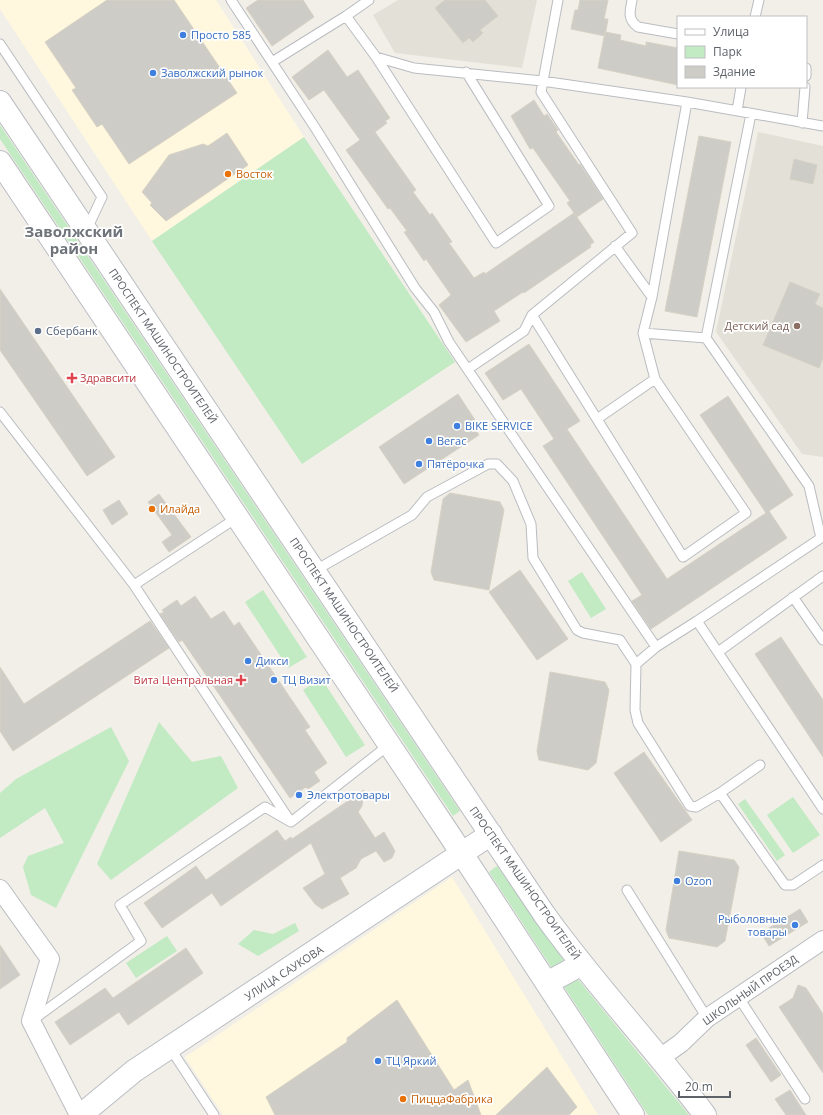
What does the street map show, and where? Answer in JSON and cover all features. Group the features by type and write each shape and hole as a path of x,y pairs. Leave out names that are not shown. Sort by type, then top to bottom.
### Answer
{"main road":[{"name":"ПРОСПЕКТ МАШИНОСТРОИТЕЛЕЙ","path":"0,102 544,914 582,964 705,1115"},
{"path":"2,170 390,744 633,1115"},
{"name":"УЛИЦА САУКОВА","path":"80,1115 134,1072 491,834"},
{"path":"547,983 582,964"}],"street":[{"path":"0,889 50,959 31,1022 80,1115"},
{"name":"ШКОЛЬНЫЙ ПРОЕЗД","path":"660,1058 681,1043 707,1018 822,942"}],"lane":[{"path":"231,0 415,288 434,312 449,342 656,647"},
{"path":"272,62 369,0"},
{"path":"468,369 524,331 532,315 632,233 541,92 558,0"},
{"path":"632,0 630,16 633,24 638,27 677,34"},
{"path":"756,16 760,0"},
{"path":"346,16 376,57 496,243 549,206 466,72"},
{"path":"0,44 102,197 86,230"},
{"path":"376,57 414,68 466,72 542,81 687,102 823,126"},
{"path":"737,111 741,88"},
{"path":"802,123 805,88"},
{"path":"532,315 682,557 746,513 655,379 643,333 652,297 687,102"},
{"path":"636,664 656,647 822,538 809,486 706,338 751,114"},
{"path":"615,246 652,297"},
{"path":"643,333 706,338"},
{"path":"597,419 655,379"},
{"path":"0,412 134,585 291,822"},
{"path":"314,571 412,515 427,496 488,464 497,464 513,481 531,524 533,558 577,630 584,634 620,640 636,664 635,710 638,723 690,806 692,808 696,807 720,793 760,764"},
{"path":"134,585 238,517"},
{"path":"718,652 823,576"},
{"path":"793,597 823,640"},
{"path":"697,621 823,809"},
{"path":"291,822 390,744"},
{"path":"720,793 785,885 793,884 823,865"},
{"path":"31,1022 141,941 120,905 265,807 291,822"},
{"path":"627,890 707,1018"},
{"path":"738,998 805,1099"},
{"path":"170,1048 214,1115"}],"shaded area":[{"name":"Заволжский рынок","path":"0,0 216,0 304,137 152,241 0,9"},
{"path":"398,0 537,0 522,68 395,53 373,15"},
{"path":"758,132 823,146 823,457 802,454 716,332"},
{"path":"452,877 598,1115 223,1115 185,1057"}],"green space":[{"path":"0,125 460,811 453,816 0,139"},
{"path":"304,137 455,362 302,464 152,241"},
{"path":"582,572 606,609 591,618 568,581"},
{"path":"263,590 307,657 288,668 245,602"},
{"path":"321,678 365,745 346,757 303,690"},
{"path":"159,722 192,762 221,756 238,788 111,880 97,864"},
{"path":"111,727 129,761 56,908 31,895 23,867 28,856 64,843 45,808 0,838 0,793 16,779"},
{"path":"793,797 820,835 793,853 767,815"},
{"path":"745,799 785,855 777,861 738,804"},
{"path":"497,866 572,972 689,1115 648,1115 489,872"},
{"path":"295,923 299,931 258,956 238,944 254,930 273,934"},
{"path":"167,936 177,951 136,978 126,963"}],"building":[{"name":"Заволжский рынок","path":"107,0 174,0 237,93 129,164 102,124 97,127 72,90 76,88 45,42"},
{"path":"258,0 303,0 314,17 272,46 246,8"},
{"path":"445,0 485,0 498,16 480,30 483,33 473,42 469,38 463,43 435,8"},
{"path":"580,0 608,0 604,19 608,19 605,36 571,29 575,10 578,10"},
{"path":"605,32 621,35 620,40 646,46 646,42 677,48 677,85 598,68"},
{"path":"328,50 347,77 358,70 390,118 385,121 387,123 375,132 416,190 413,192 430,215 432,213 452,242 449,243 474,278 484,272 485,274 574,213 594,242 590,245 591,247 524,293 523,292 494,311 500,321 466,342 439,305 451,295 426,259 424,261 404,232 407,231 390,208 388,209 346,150 360,140 324,90 309,100 292,77"},
{"path":"534,100 544,116 547,114 558,130 556,132 579,165 580,164 603,199 577,217 567,203 570,201 533,148 530,149 511,116"},
{"path":"227,133 248,165 166,221 150,205 152,203 142,192 169,155 203,144 208,146"},
{"path":"699,136 731,142 697,317 665,311"},
{"path":"794,159 817,165 813,184 790,179"},
{"name":"Детский сад","path":"790,282 820,294 815,304 823,308 823,358 819,368 763,345"},
{"path":"0,289 115,457 87,476 0,350"},
{"path":"529,344 580,421 567,429 667,579 766,513 700,415 728,396 793,495 769,511 787,538 651,629 632,601 642,595 543,446 554,439 521,389 503,400 485,373"},
{"name":"Вегас","path":"458,394 475,420 471,423 479,435 404,484 379,447"},
{"path":"450,493 500,502 504,510 489,590 434,580 431,572 443,499"},
{"path":"159,494 191,537 169,552 162,542 172,535 148,502"},
{"path":"119,500 128,514 112,525 103,510"},
{"path":"520,570 568,639 537,660 489,592"},
{"path":"195,596 211,619 224,611 234,626 239,622 310,727 305,730 327,763 314,772 320,781 308,789 306,787 290,798 182,640 179,642 160,614 164,612 162,610 177,600 181,606"},
{"path":"150,621 169,648 13,751 0,731 0,667 24,704"},
{"path":"781,637 823,700 823,757 755,654"},
{"path":"550,672 605,682 609,690 596,763 588,770 539,760 537,751"},
{"path":"644,752 692,820 661,842 614,773"},
{"path":"364,790 362,806 358,812 375,838 384,832 395,851 392,858 384,862 376,851 361,859 356,868 340,878 349,894 322,909 315,904 303,888 325,874 311,843 221,906 212,893 162,928 144,903 196,866 206,880 277,830 285,841 291,837 292,839"},
{"path":"679,851 734,860 739,867 725,941 717,947 669,938 666,930"},
{"path":"800,909 808,922 769,946 761,933"},
{"path":"0,945 20,975 0,989"},
{"path":"186,948 203,973 128,1025 119,1012 70,1045 55,1022 105,988 113,998"},
{"path":"798,985 806,988 823,1014 823,1073 779,1007 793,998"},
{"name":"ТЦ Яркий","path":"397,1000 454,1090 468,1080 481,1115 275,1115 266,1097 347,1042 347,1038"},
{"path":"756,1038 781,1075 771,1082 746,1045"},
{"path":"547,1067 577,1107 569,1115 496,1115"},
{"path":"790,1090 806,1115 786,1115 775,1099"}],"place":[{"name":"Просто 585","path":"183,35"},
{"name":"Заволжский рынок","path":"153,73"},
{"name":"Восток","path":"228,174"},
{"name":"Детский сад","path":"797,326"},
{"name":"Сбербанк","path":"38,331"},
{"name":"Здравсити","path":"72,378"},
{"name":"BIKE SERVICE","path":"457,426"},
{"name":"Вегас","path":"429,441"},
{"name":"Пятёрочка","path":"419,464"},
{"name":"Илайда","path":"152,509"},
{"name":"Дикси","path":"248,661"},
{"name":"Вита Центральная","path":"241,680"},
{"name":"ТЦ Визит","path":"274,680"},
{"name":"Электротовары","path":"299,795"},
{"name":"Ozon","path":"677,881"},
{"name":"Рыболовные товары","path":"795,925"},
{"name":"ТЦ Яркий","path":"378,1061"},
{"name":"ПиццаФабрика","path":"403,1099"}],"district":[{"name":"Заволжский район","path":"74,240"}]}
